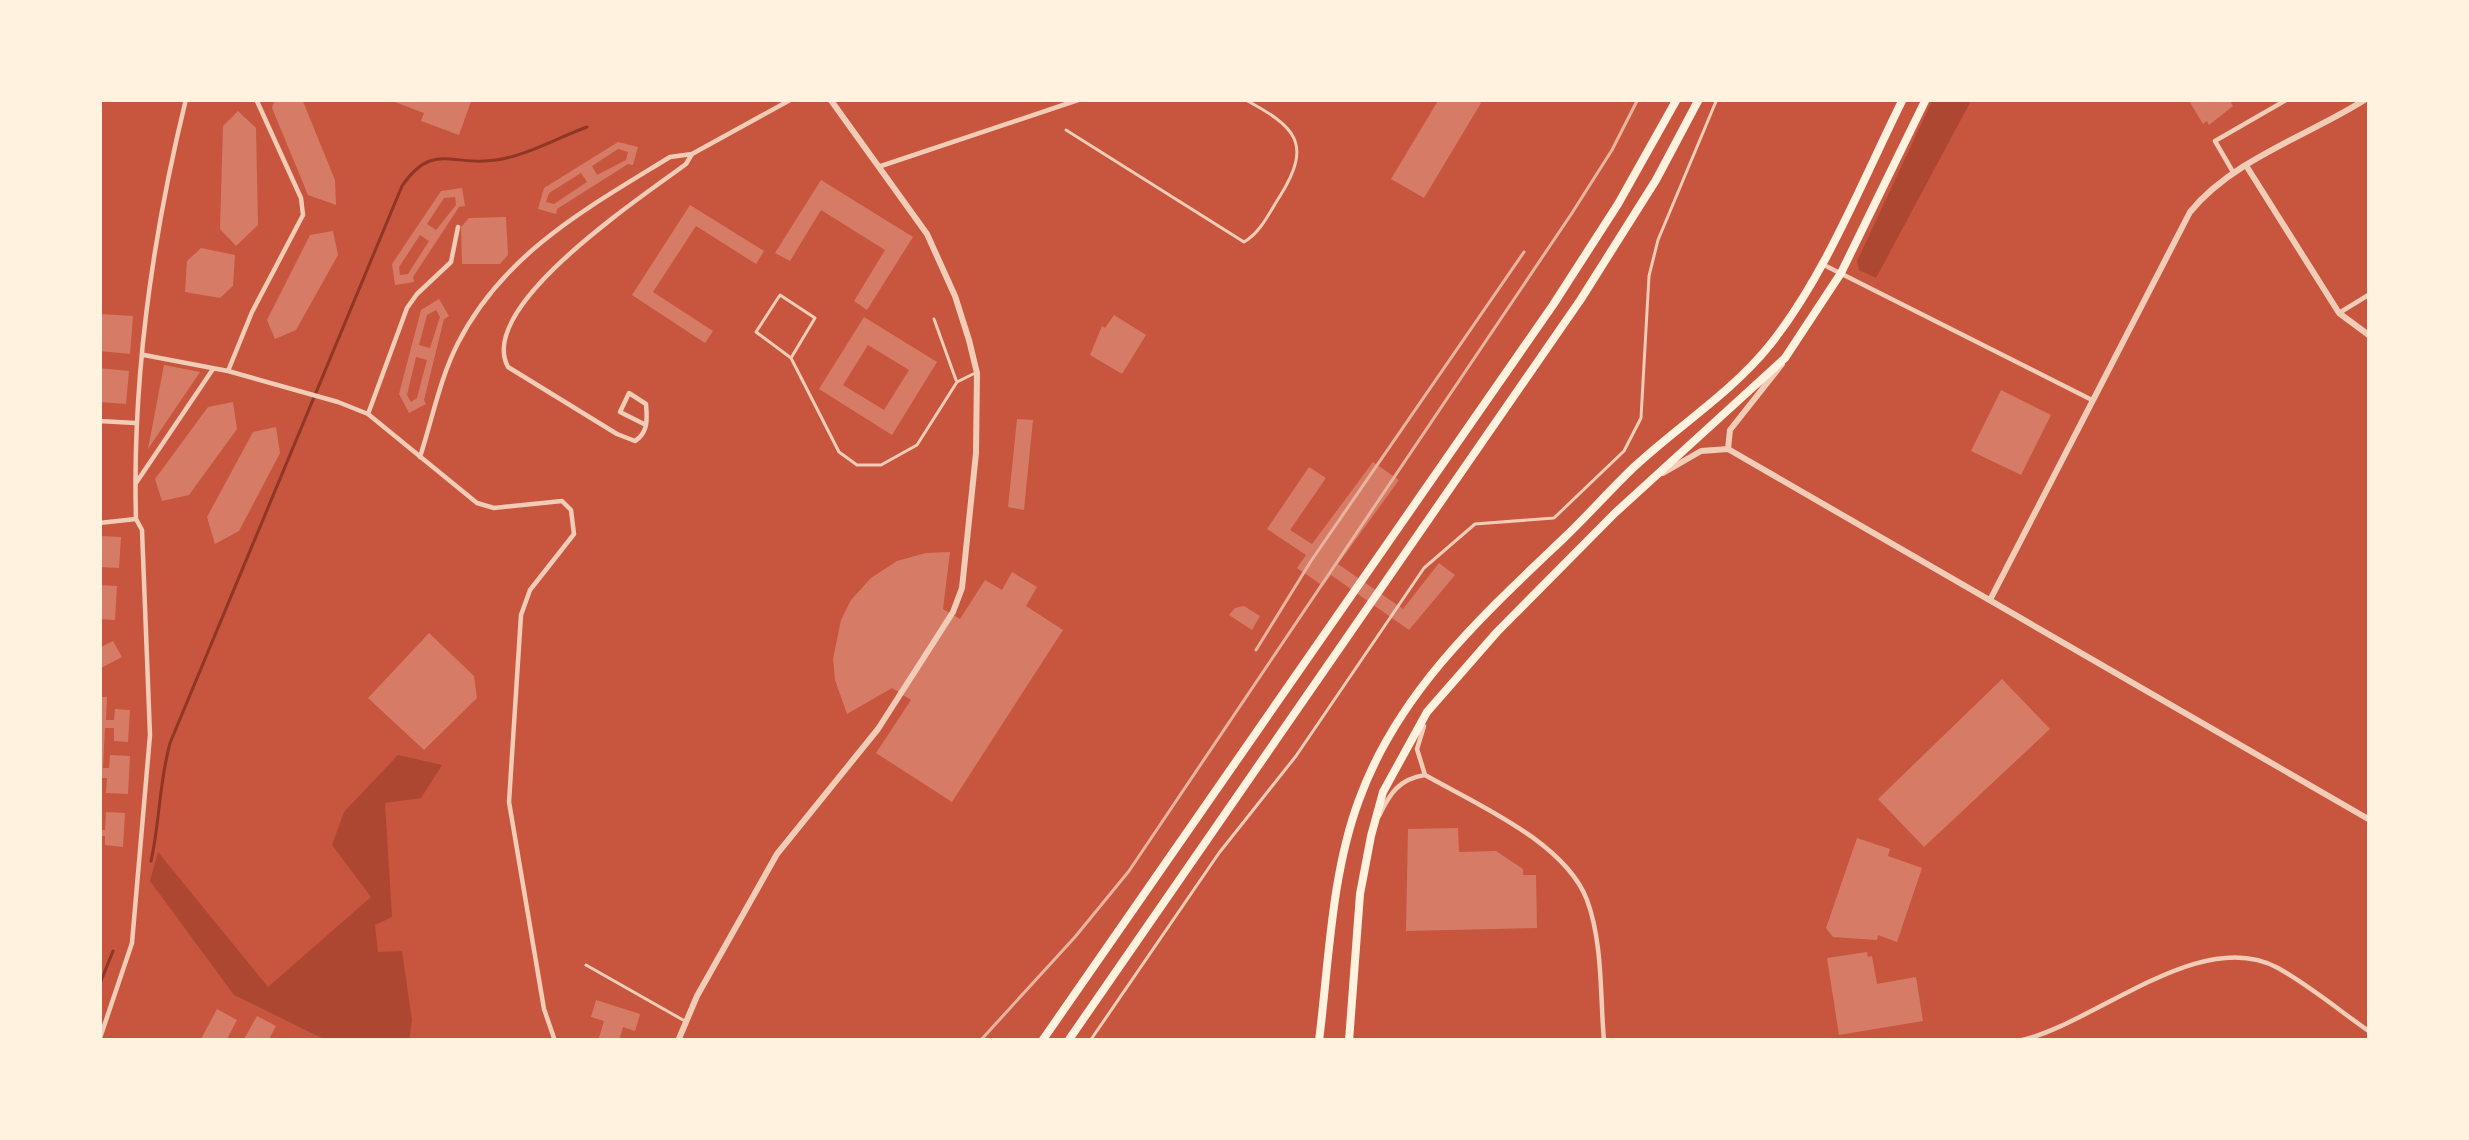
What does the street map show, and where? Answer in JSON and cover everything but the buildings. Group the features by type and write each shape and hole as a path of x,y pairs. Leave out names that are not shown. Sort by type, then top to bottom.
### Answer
{"main road":[{"path":"1042,1041 1553,305 1618,204 1677,99"},
{"path":"1068,1041 1581,299 1656,180 1700,99"},
{"path":"1319,1041 1340,881 1358,801 1396,723 1417,690 1509,589 1752,365 1777,336 1820,263 1903,99"},
{"path":"1348,1041 1360,894 1371,836 1383,792 1427,712 1507,621 1785,358 1841,273 1926,99"}],"street":[{"path":"99,1041 132,943 150,734 142,530 136,519 137,424 155,262 186,99"},
{"path":"228,371 252,312 303,215 301,198 256,99"},
{"path":"420,457 458,342 526,252 549,232 670,157 692,154 792,99"},
{"path":"677,1041 777,854 878,729 952,612 962,588 970,537 976,373 955,296 927,234 830,99"},
{"path":"881,166 1082,99"},
{"path":"2235,175 2215,141 2288,99"},
{"path":"1990,600 2190,212 2247,166 2368,100"},
{"path":"646,425 620,412 629,393 646,404 646,425 635,441 616,434 508,367 504,346 537,283 566,255 686,164 692,154"},
{"path":"2247,166 2339,313 2370,336"},
{"path":"368,414 407,308 451,262 458,227"},
{"path":"1820,263 2092,400"},
{"path":"2339,313 2370,294"},
{"path":"145,355 228,371 368,414 477,503 494,508 562,501 571,510 574,534 530,590 521,615 509,802 544,1009 555,1041"},
{"path":"1728,449 1730,430 1785,358"},
{"path":"135,485 213,368"},
{"path":"99,421 137,424"},
{"path":"1647,484 1701,451 1728,449 2370,820"},
{"path":"99,523 136,519"},
{"path":"1427,712 1417,749 1425,775 1532,838 1584,892 1596,937 1604,1041"},
{"path":"1371,836 1396,787 1406,778 1425,775"},
{"path":"2018,1041 2050,1034 2186,964 2216,958 2275,965 2370,1032"}],"lane":[{"path":"1066,130 1244,242 1256,233 1297,170 1299,154 1286,125 1244,99"},
{"path":"1090,1041 1219,853 1297,756 1424,568 1475,524 1554,518 1624,451 1641,418 1648,276 1658,240 1718,99"},
{"path":"791,358 815,318 780,295 756,332 791,358 838,452 857,465 881,465 917,446 957,382 976,373"},
{"path":"934,319 957,382"},
{"path":"586,965 685,1020"}],"shaded area":[{"path":"1933,99 1972,99 1876,278 1859,270 1857,261"},
{"path":"398,755 442,765 421,798 385,803 392,917 375,925 378,952 402,951 412,1020 409,1041 328,1041 234,995 150,881 158,852 268,987 371,897 332,845 344,812"}],"waterway":[{"path":"151,861 170,743 402,186 413,172 434,160 507,158 587,127"},
{"path":"99,986 113,951"}],"tram line":[{"path":"980,1041 1129,871 1572,213 1638,99"},
{"path":"1256,650 1311,561 1524,252"}]}
